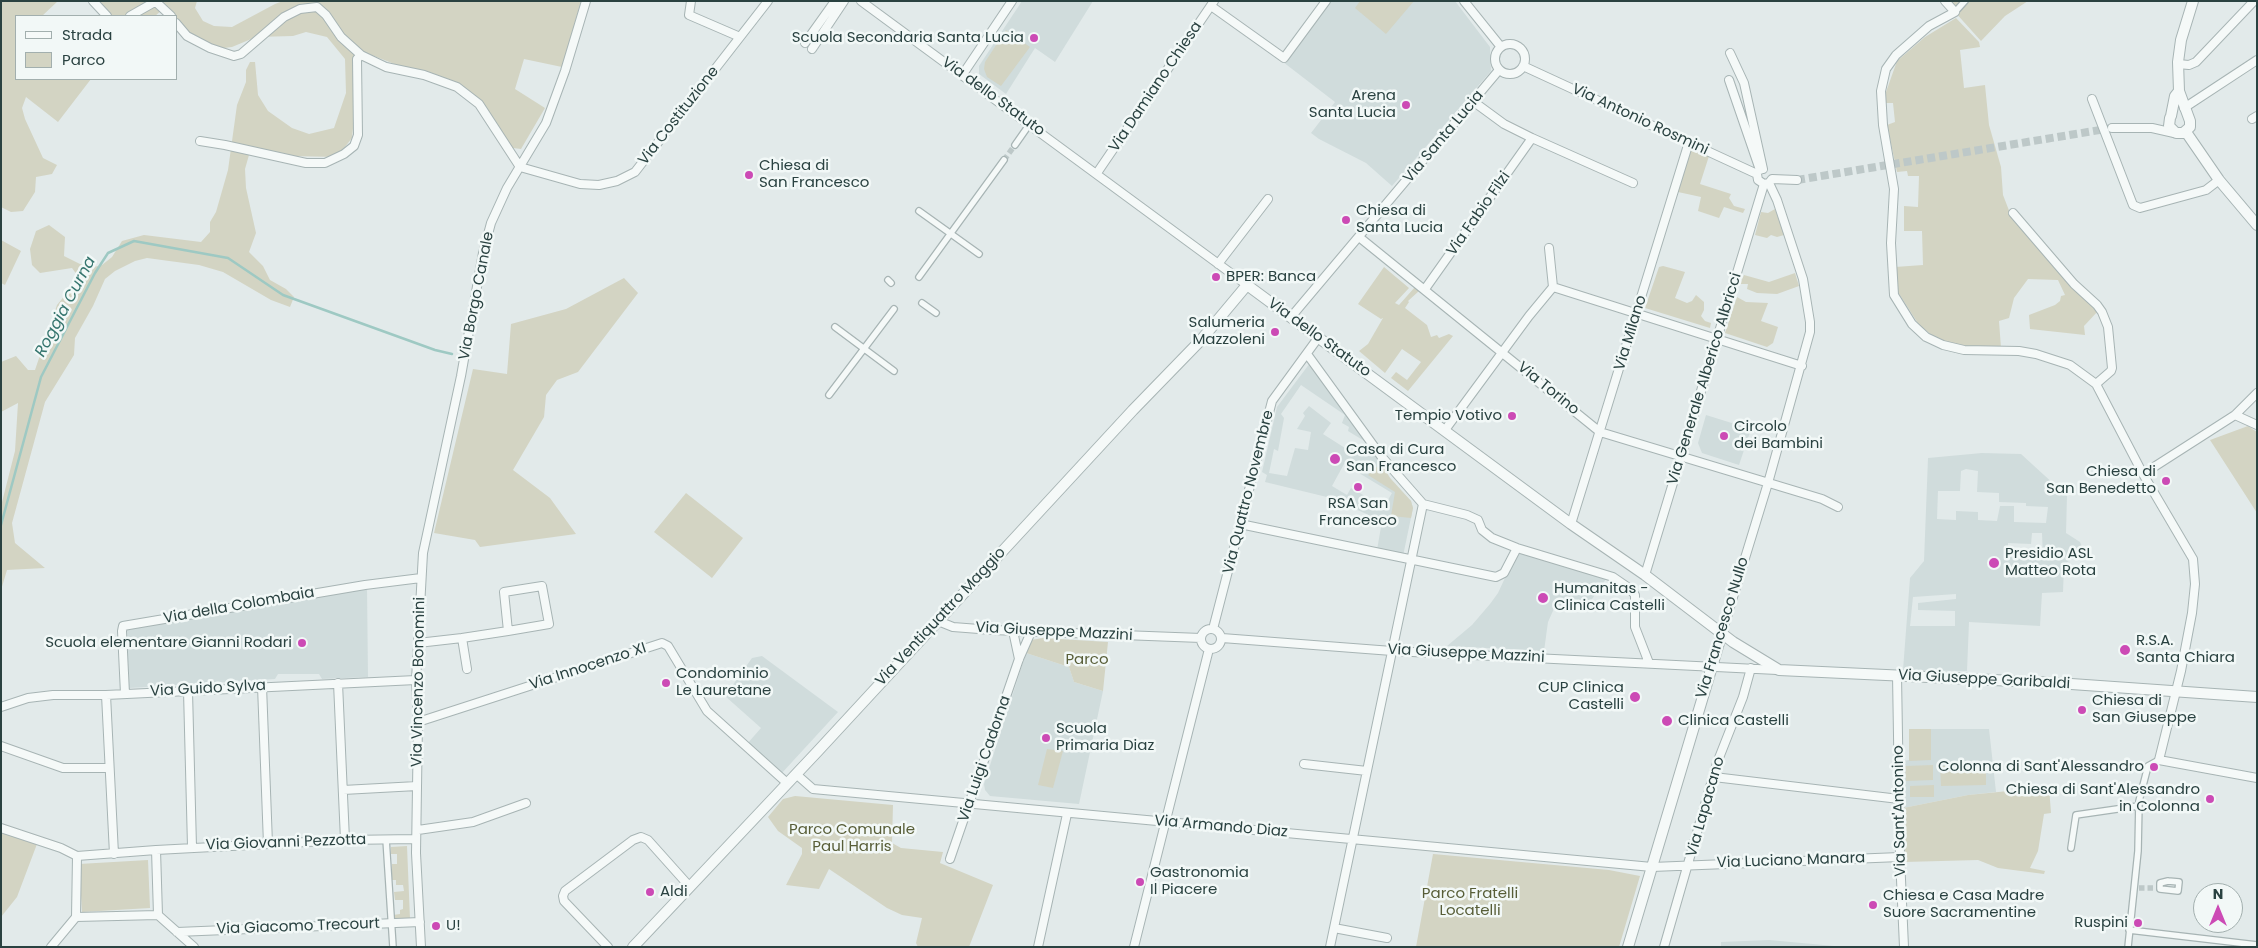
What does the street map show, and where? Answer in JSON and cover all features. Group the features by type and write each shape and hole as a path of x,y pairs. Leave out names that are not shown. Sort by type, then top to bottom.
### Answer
{"street":[{"path":"93,1 106,15"},
{"name":"Via Borgo Canale","path":"421,578 423,553 462,376 482,253 499,204 546,123 565,71 586,1"},
{"path":"691,1 689,15 740,37"},
{"name":"Via Costituzione","path":"520,167 580,184 598,184 618,180 635,172 768,1"},
{"path":"805,43 835,1"},
{"path":"812,49 844,1"},
{"name":"Via dello Statuto","path":"861,1 963,74 983,94 1098,173 1218,264 1571,524 1645,575 1751,654 1779,670"},
{"path":"963,74 1012,1"},
{"path":"1213,4 1284,58 1326,1"},
{"path":"1464,1 1500,47"},
{"path":"1945,1 1955,12"},
{"path":"2178,64 2196,62 2254,1"},
{"path":"1964,2 1955,12 1929,26 1896,55 1886,69 1881,91 1882,125 1894,189 1891,243 1894,295 1912,324 1926,336 1943,345 1964,350 2019,351 2036,354 2070,365 2096,384 2143,474 2166,510 2193,559 2195,584 2192,613 2176,692 2159,760"},
{"path":"132,15 153,3 158,3 170,15"},
{"name":"Via Damiano Chiesa","path":"1098,173 1213,4"},
{"path":"2112,128 2152,128 2181,134 2186,132 2190,123 2179,91 2178,64 2181,40 2193,5"},
{"path":"178,26 186,36 193,40 234,56 241,54 284,17 300,9 317,7 326,15 340,37 360,55 386,67 424,75 457,87 479,104 520,167"},
{"path":"1512,44 1519,47 1525,56 1523,66 1513,74 1506,74 1499,70 1494,59 1500,47 1512,44"},
{"path":"1730,52 1744,83 1760,171 1758,180 1768,182 1797,180"},
{"path":"200,141 225,144 306,163 325,163 344,154 354,146 358,135 357,59 360,55"},
{"path":"2152,128 2180,112 2186,112 2257,60"},
{"name":"Via Antonio Rosmini","path":"1523,66 1689,142 1760,171"},
{"name":"Via Santa Lucia","path":"1291,317 1499,70"},
{"path":"1730,80 1760,171"},
{"path":"2174,133 2169,125 2175,96 2179,91"},
{"path":"2092,99 2133,204 2140,208 2206,190 2219,180"},
{"path":"1474,102 1504,124 1633,183"},
{"path":"1015,145 1029,124"},
{"path":"2186,132 2219,180 2257,225"},
{"name":"Via Fabio Filzi","path":"1425,289 1532,138"},
{"name":"Via Milano","path":"1571,524 1689,142"},
{"path":"920,277 1004,160"},
{"path":"1760,171 1771,171 1768,182"},
{"name":"Via Generale Alberico Albricci","path":"1645,575 1717,339 1768,182"},
{"name":"Via Francesco Nullo","path":"1628,947 1802,366 1810,322 1803,279 1777,200 1768,182"},
{"path":"1218,264 1268,199"},
{"path":"920,212 979,254"},
{"path":"2013,213 2074,284 2092,299 2102,312 2108,327 2112,368 2096,384"},
{"name":"Via Torino","path":"1359,237 1600,432 1768,483"},
{"path":"1445,430 1502,352 1553,287 1548,248"},
{"name":"Via Ventiquattro Maggio","path":"633,947 1207,333 1247,285"},
{"path":"1553,287 1802,366"},
{"path":"922,303 936,313"},
{"path":"830,395 894,309"},
{"path":"835,328 894,372"},
{"name":"Via Quattro Novembre","path":"1213,629 1272,401 1318,338"},
{"path":"1307,354 1381,456 1423,504 1467,515 1478,520 1482,530 1492,538 1517,548 1613,577 1629,588 1635,596 1635,626 1649,662"},
{"path":"2143,474 2235,414 2257,394"},
{"path":"2235,414 2257,425"},
{"path":"1768,483 1838,507"},
{"path":"1330,947 1423,504"},
{"path":"1240,524 1496,577 1504,573 1517,548"},
{"name":"Via Vincenzo Bonomini","path":"421,578 416,680 418,722 418,830 416,839 421,947"},
{"name":"Via della Colombaia","path":"125,694 122,631 124,626 365,584 421,578"},
{"path":"418,643 462,638 508,631 549,624 542,586 504,592 508,631"},
{"name":"Via Giuseppe Mazzini","path":"938,621 953,626 1013,631 1201,638"},
{"path":"1213,629 1219,632 1222,638 1218,648 1208,649 1203,645 1201,638 1205,631 1213,629"},
{"path":"1013,631 1019,659"},
{"name":"Via Luigi Cadorna","path":"950,859 1019,659 1031,632"},
{"path":"462,638 467,669"},
{"name":"Via Giuseppe Mazzini","path":"1222,638 1392,651 1649,662 1711,667"},
{"name":"Via Innocenzo XI","path":"418,722 662,643 668,646 706,711 787,783"},
{"path":"1134,947 1208,649"},
{"name":"Via Giuseppe Garibaldi","path":"1711,667 2057,683 2257,697"},
{"name":"Via Lapacano","path":"1664,947 1717,763 1743,697 1750,668"},
{"name":"Via Sant'Antonino","path":"1898,675 1900,857 1904,947"},
{"name":"Via Guido Sylva","path":"1,707 28,698 416,680"},
{"path":"338,683 345,840"},
{"path":"262,686 268,844"},
{"path":"188,691 192,847"},
{"path":"106,695 114,854"},
{"path":"1,746 63,768 109,768"},
{"path":"2128,947 2129,930 2137,888 2138,806 2148,766 2159,760 2257,778"},
{"path":"1304,764 1367,772"},
{"name":"Via Armando Diaz","path":"796,774 813,789 1652,867"},
{"path":"1714,777 1899,799"},
{"name":"Via Vincenzo Bonomini","path":"342,790 417,786"},
{"path":"418,830 473,822 526,803"},
{"path":"2071,848 2076,815 2138,806"},
{"path":"1038,947 1067,814"},
{"path":"1,828 61,848 77,856 76,917 51,947"},
{"path":"608,947 564,901 563,896 565,891 633,840 641,837 648,840 690,887"},
{"path":"386,839 393,947"},
{"name":"Via Giovanni Pezzotta","path":"77,856 192,847 345,840 416,839"},
{"path":"156,850 158,915"},
{"name":"Via Luciano Manara","path":"1652,867 1900,857"},
{"path":"76,917 158,915 194,947"},
{"name":"Via Giacomo Trecourt","path":"177,932 420,922"},
{"path":"1334,928 1387,938"},
{"path":"2129,930 2257,945"}],"shaded area":[{"name":"Scuola Secondaria Santa Lucia","path":"1022,1 1093,1 1055,62 1035,48 1006,94 979,74 979,66"},
{"path":"1330,1 1455,1 1490,47 1491,71 1392,186 1366,163 1311,133 1335,102 1283,62"},
{"name":"Casa di Cura San Francesco","path":"1310,363 1368,444 1390,478 1411,501 1413,508 1403,556 1377,550 1382,521 1331,498 1265,482 1267,475 1262,472 1277,407","holes":["1301,385 1345,415 1342,423 1349,427 1348,431 1366,442 1356,455 1323,434 1331,423 1309,406 1303,413 1305,416 1297,429 1311,432 1308,450 1295,448 1287,476 1269,473 1274,449 1278,451 1284,418 1281,414","1344,464 1392,493 1384,507 1351,488 1347,495 1332,486"]},
{"name":"Circolo dei Bambini","path":"1706,415 1751,429 1739,465 1702,453 1698,443"},
{"name":"Presidio ASL Matteo Rota","path":"1982,453 2021,454 2067,496 2066,533 2080,542 2083,549 2064,565 2063,592 2042,593 2040,626 1969,622 1967,671 1903,670 1910,578 1924,561 1928,458","holes":["1966,469 1978,471 1977,492 1999,493 1999,502 2026,503 2026,506 2048,507 2046,523 2014,522 2014,506 2000,506 1997,521 1978,520 1978,512 1956,511 1956,520 1937,519 1938,491 1960,491 1961,471","2032,533 2042,533 2043,559 2008,557 2008,543 2031,544","1956,594 1956,599 1918,603 1918,610 1955,611 1955,626 1910,626 1913,597"]},
{"name":"Humanitas - Clinica Castelli","path":"1517,552 1606,579 1583,612 1556,604 1548,622 1544,651 1447,646 1472,625 1490,604 1498,593"},
{"path":"367,587 368,677 322,679 319,674 278,674 275,679 129,688 127,630"},
{"name":"Scuola Primaria Diaz","path":"1026,653 1069,667 1074,682 1103,691 1079,804 990,796 985,790 984,784"},
{"path":"762,656 838,712 781,774 747,744 761,728 725,696 752,658"},
{"path":"1909,729 1989,729 1996,792 1968,795 1903,808 1902,761 1909,760"},
{"path":"1769,940 1845,947 1721,947 1721,942"}],"green space":[{"path":"1,1 58,1 43,15 15,15 15,80 90,80 58,122 26,97 22,108 25,119 43,158 57,165 52,174 36,177 35,192 23,211 11,212 1,207"},
{"path":"102,1 197,1 195,8 203,21 214,26 232,27 283,1 581,1 562,67 524,59 515,89 545,108 521,149 513,148 483,105 468,91 447,79 410,70 361,51 352,138 337,157 288,156 251,148 245,169 246,188 256,233 249,252 263,266 270,280 286,289 294,297 290,307 271,300 223,272 199,265 147,258 135,261 115,271 105,279 93,306 75,338 74,355 45,402 12,523 15,543 45,568 7,570 1,590 1,506 15,451 18,403 1,412 1,362 16,356 28,370 35,370 57,305 75,283 77,275 72,268 40,273 32,265 30,249 36,231 49,225 65,237 64,256 80,264 94,267 102,265 112,257 122,241 144,235 201,242 210,232 210,222 216,212 228,170 237,105 246,82 246,70 250,62 255,62 258,95 268,111 292,128 309,134 334,128 346,93 345,59 327,37 306,32 293,36 256,37 232,47 216,49 183,31 178,26 178,15 167,15 162,10 156,15 107,15 96,4"},
{"path":"1360,1 1414,1 1386,34 1355,8"},
{"path":"1945,1 2028,1 2005,16 1981,41"},
{"path":"1956,18 1979,42 1980,47 1960,50 1964,88 1985,85 1989,125 2001,167 2003,195 2010,213 2099,310 2084,326 2085,335 2030,329 2029,315 2055,305 2060,301 2061,296 2065,295 2058,280 2028,279 2014,298 2009,318 1999,321 2001,348 1963,347 1945,342 1933,336 1919,325 1896,289 1895,267 1923,265 1922,231 1904,231 1904,206 1918,207 1919,176 1908,176 1907,171 1897,172 1887,125 1895,122 1893,103 1885,103 1886,92 1897,61 1925,37"},
{"path":"1006,30 1030,47 1001,86 987,77 984,69 985,62"},
{"path":"1691,146 1709,156 1700,184 1731,194 1729,198 1734,206 1745,209 1743,213 1724,207 1719,218 1698,211 1701,197 1678,192"},
{"path":"1775,209 1784,235 1777,237 1771,235 1767,238 1755,235 1761,212 1768,213"},
{"path":"1,240 21,251 5,285 1,283"},
{"path":"1663,266 1685,272 1675,298 1687,303 1692,301 1696,295 1704,302 1704,310 1701,316 1705,321 1711,323 1710,328 1645,308 1659,267"},
{"path":"1384,267 1409,288 1395,303 1399,305 1415,287 1419,291 1408,301 1405,308 1427,325 1431,337 1437,335 1439,338 1449,334 1453,336 1408,391 1391,378 1396,372 1407,380 1421,362 1402,349 1385,373 1359,351 1368,344 1383,318 1381,319 1358,304"},
{"path":"1795,273 1799,286 1777,294 1757,293 1747,289 1748,284 1740,284 1744,275 1769,282"},
{"path":"624,278 638,293 578,372 557,380 546,395 544,417 513,470 550,498 576,534 480,547 475,540 434,533 473,369 507,374 511,324 566,309"},
{"path":"1737,297 1746,302 1768,303 1761,321 1778,327 1773,343 1767,347 1725,333"},
{"path":"2248,426 2257,432 2257,513 2210,440"},
{"path":"1381,463 1390,478 1411,501 1413,508 1411,518 1391,516 1395,492 1368,475"},
{"path":"686,493 743,538 712,578 654,532"},
{"name":"Parco","path":"1043,638 1108,642 1103,691 1074,682 1069,667 1026,653 1031,640"},
{"path":"1909,729 1931,729 1931,760 1909,761"},
{"path":"1047,749 1063,751 1053,788 1038,785"},
{"path":"1933,765 1933,780 1906,781 1905,766"},
{"path":"1986,765 1986,785 1941,786 1940,766"},
{"path":"1934,785 1934,797 1910,797 1910,786"},
{"path":"2049,787 2051,813 2044,814 2038,851 2030,868 2045,871 2044,874 1998,868 1978,860 1904,862 1903,808 1968,795"},
{"name":"Parco Comunale Paul Harris","path":"795,796 893,805 892,843 901,848 943,852 940,863 993,885 969,947 918,947 916,943 922,918 902,915 887,908 829,869 819,889 786,885 802,854 802,848 778,831 768,817 783,799"},
{"path":"1,832 37,844 17,897 1,917"},
{"path":"407,846 410,919 393,920 393,915 400,914 400,910 403,909 403,900 395,900 394,892 404,891 403,885 396,885 396,880 390,880 389,870 392,870 392,864 397,864 397,854 391,854 391,847"},
{"name":"Parco Fratelli Locatelli","path":"1433,854 1609,870 1640,876 1619,947 1416,947"},
{"path":"148,860 150,908 82,912 79,864"}],"waterway":[{"name":"Roggia Curna","path":"1,525 41,377 95,273 108,253 134,241 228,258 283,295 435,350 452,354"}],"tunnel":[{"path":"1797,180 2112,128"},
{"path":"1004,160 1015,145"},
{"path":"2139,888 2160,888"}],"place":[{"name":"Scuola Secondaria Santa Lucia","path":"1034,38"},
{"name":"Arena Santa Lucia","path":"1406,105"},
{"name":"Chiesa di San Francesco","path":"749,175"},
{"name":"Chiesa di Santa Lucia","path":"1346,220"},
{"name":"BPER: Banca","path":"1216,277"},
{"name":"Salumeria Mazzoleni","path":"1275,332"},
{"name":"Tempio Votivo","path":"1512,416"},
{"name":"Circolo dei Bambini","path":"1724,436"},
{"name":"Casa di Cura San Francesco","path":"1335,459"},
{"name":"Chiesa di San Benedetto","path":"2166,481"},
{"name":"RSA San Francesco","path":"1358,487"},
{"name":"Presidio ASL Matteo Rota","path":"1994,563"},
{"name":"Humanitas - Clinica Castelli","path":"1543,598"},
{"name":"Scuola elementare Gianni Rodari","path":"302,643"},
{"name":"R.S.A. Santa Chiara","path":"2125,650"},
{"name":"Condominio Le Lauretane","path":"666,683"},
{"name":"CUP Clinica Castelli","path":"1635,697"},
{"name":"Chiesa di San Giuseppe","path":"2082,710"},
{"name":"Clinica Castelli","path":"1667,721"},
{"name":"Scuola Primaria Diaz","path":"1046,738"},
{"name":"Colonna di Sant'Alessandro","path":"2154,767"},
{"name":"Chiesa di Sant'Alessandro in Colonna","path":"2210,799"},
{"name":"Gastronomia Il Piacere","path":"1140,882"},
{"name":"Aldi","path":"650,892"},
{"name":"Chiesa e Casa Madre Suore Sacramentine","path":"1873,905"},
{"name":"Ruspini","path":"2138,923"},
{"name":"U!","path":"436,926"}]}
